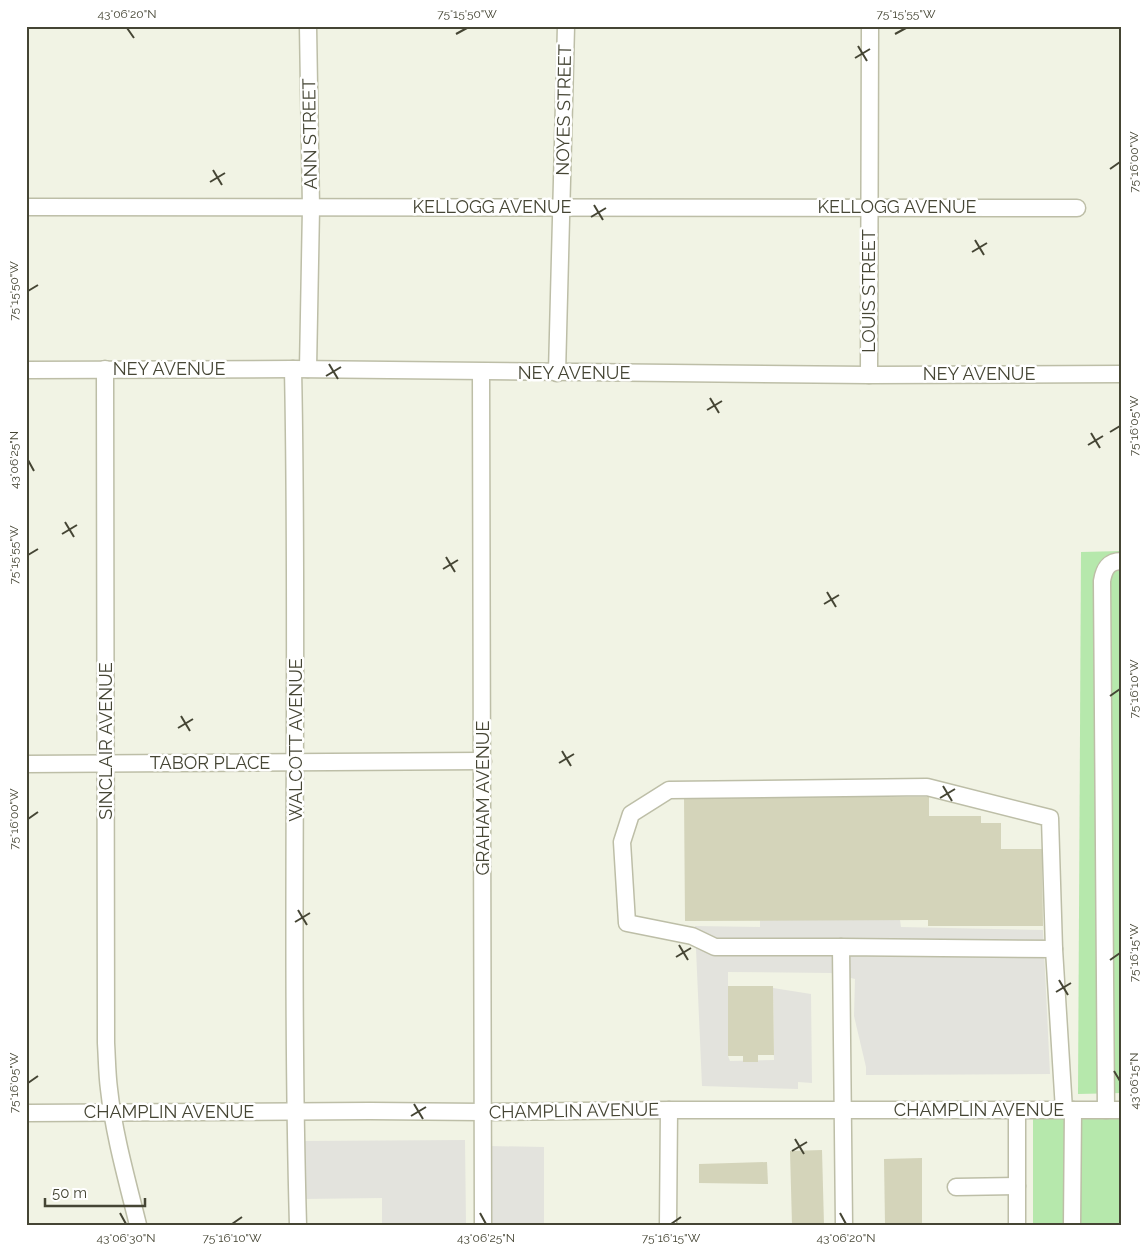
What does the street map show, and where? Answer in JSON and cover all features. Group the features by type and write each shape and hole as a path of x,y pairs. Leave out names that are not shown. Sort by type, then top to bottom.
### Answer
{"street":[{"name":"ANN STREET","path":"308,26 310,242"},
{"name":"NOYES STREET","path":"557,373 566,26"},
{"name":"LOUIS STREET","path":"869,375 870,26"},
{"name":"KELLOGG AVENUE","path":"26,207 870,206 1077,208"},
{"name":"WALCOTT AVENUE","path":"298,1225 295,1112 296,496 301,369 310,242"},
{"name":"NEY AVENUE","path":"26,370 301,369 869,375 1122,374"},
{"name":"SINCLAIR AVENUE","path":"105,370 106,1043 112,1113 138,1225"},
{"name":"GRAHAM AVENUE","path":"481,372 483,1225"},
{"path":"1114,1110 1102,581 1104,570 1109,563 1122,561"},
{"name":"TABOR PLACE","path":"26,764 483,761"},
{"path":"1054,949 715,947 692,936 627,923 622,842 631,814 669,790 927,788 1050,818 1054,949 1068,1110 1072,1225"},
{"path":"841,947 844,1225"},
{"name":"CHAMPLIN AVENUE","path":"26,1113 370,1110 483,1112 1114,1110"},
{"path":"668,1225 669,1110"},
{"path":"1017,1110 1017,1225"},
{"path":"956,1187 1017,1186"}],"green space":[{"path":"1122,551 1122,1093 1078,1094 1081,552"},
{"path":"1033,1117 1122,1117 1122,1225 1033,1225"}],"shaded area":[{"path":"760,920 900,920 901,927 1043,930 1050,1074 866,1075 866,1067 854,1016 855,979 831,973 728,972 728,1056 730,1061 774,1060 773,988 811,994 812,1083 798,1082 798,1089 702,1086 695,926 760,927"},
{"path":"465,1140 466,1225 382,1225 382,1198 303,1199 302,1141"},
{"path":"489,1146 544,1147 544,1225 489,1225"}],"building":[{"path":"684,797 929,797 929,816 981,816 981,823 1001,823 1001,849 1042,849 1043,926 928,926 928,920 685,921"},
{"path":"728,986 773,986 774,1055 758,1055 758,1062 743,1062 743,1056 728,1056"},
{"path":"822,1150 824,1225 792,1225 790,1151"},
{"path":"922,1158 922,1225 885,1225 884,1159"},
{"path":"767,1162 768,1184 699,1183 699,1164"}]}
